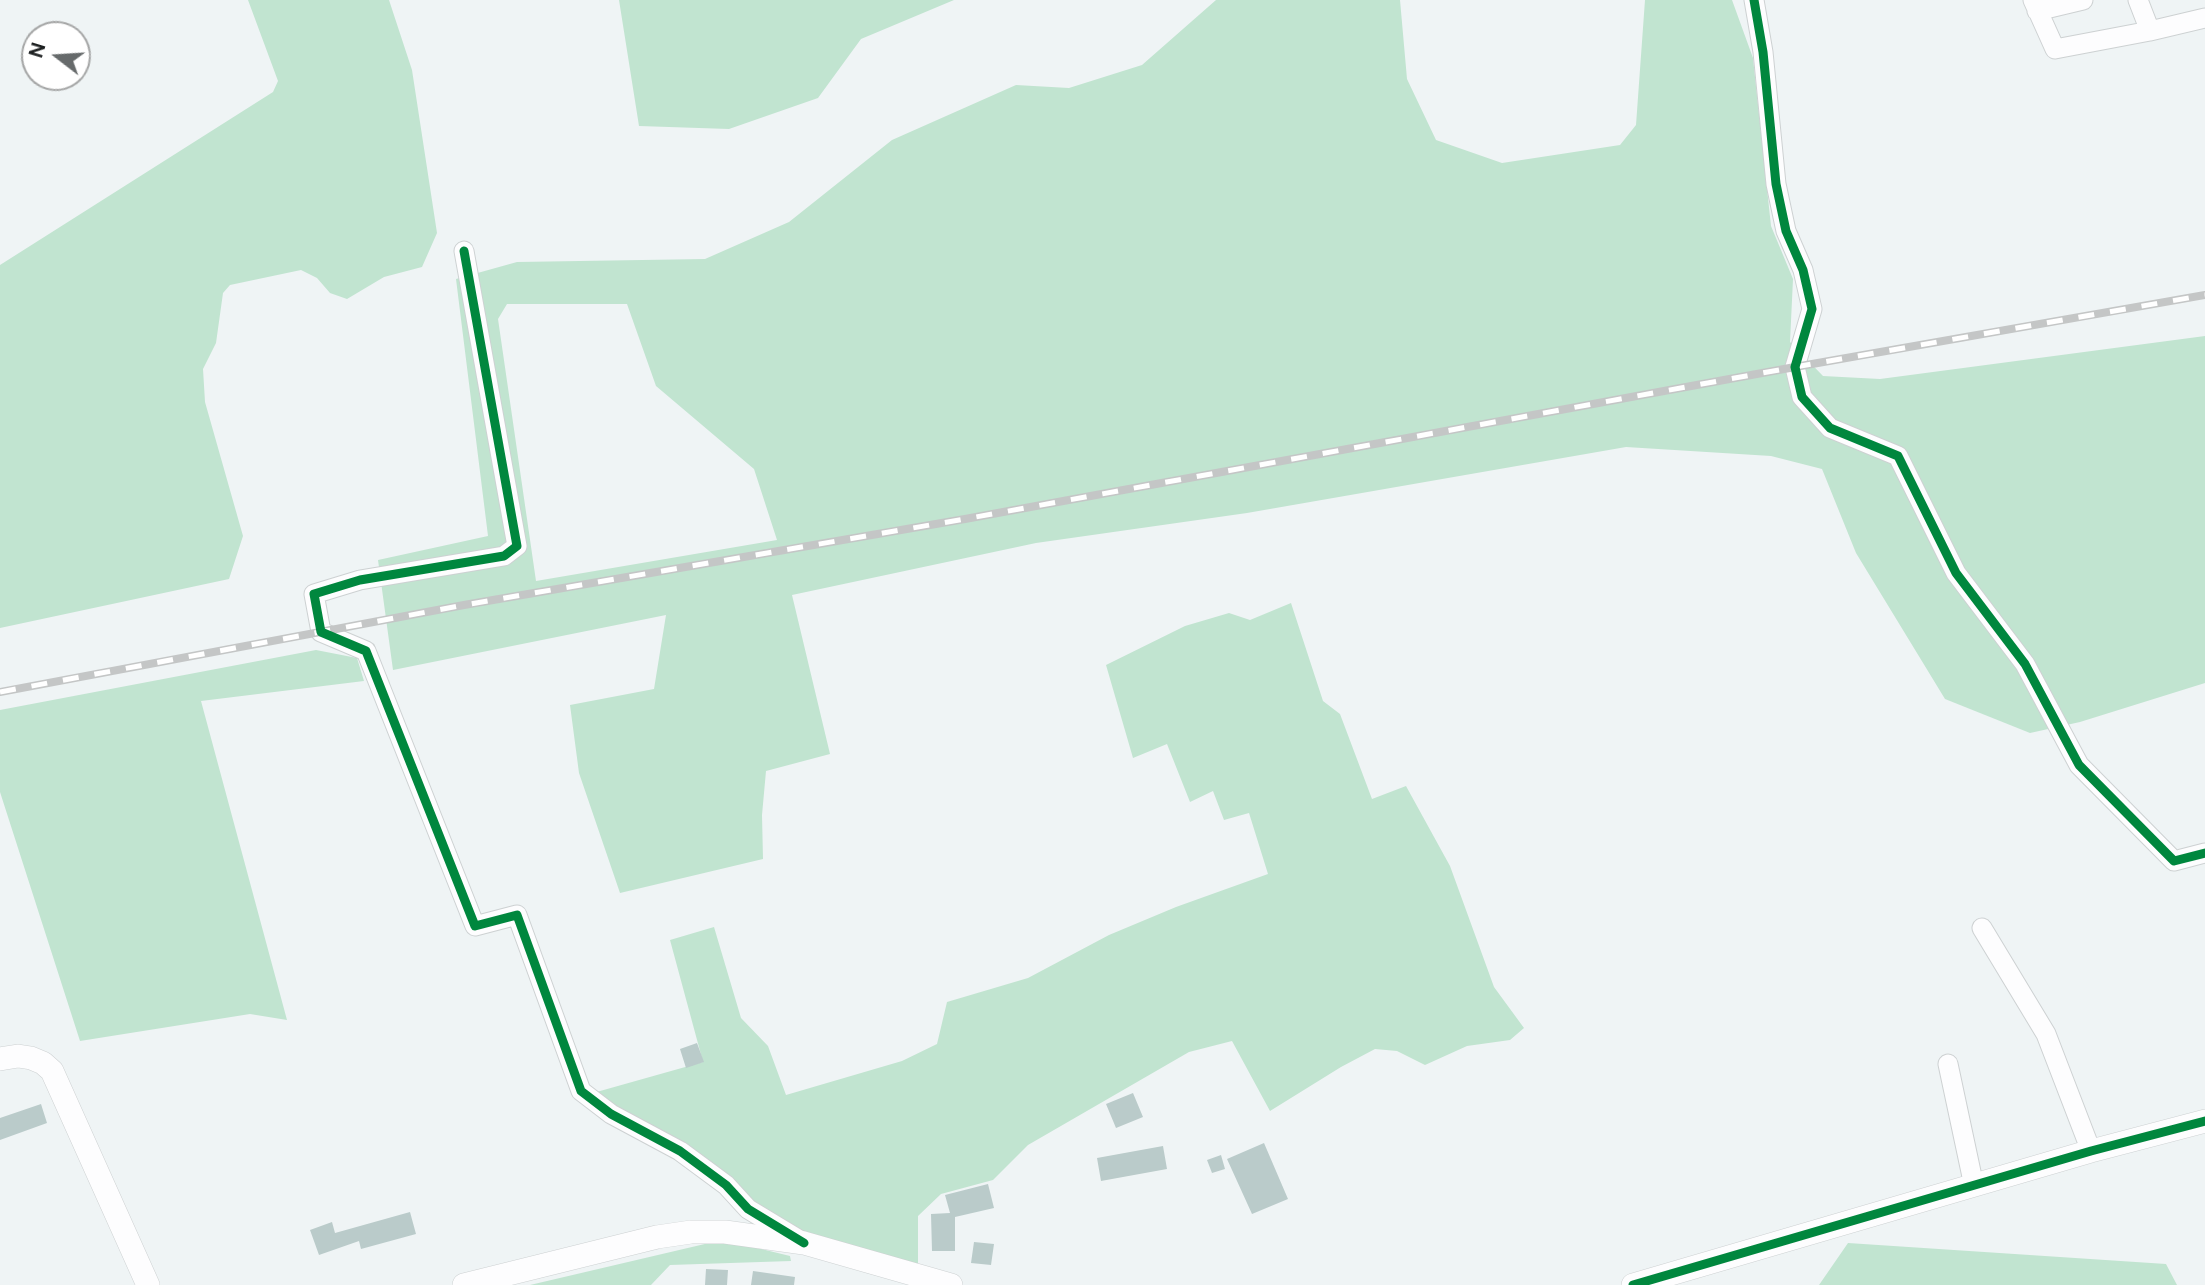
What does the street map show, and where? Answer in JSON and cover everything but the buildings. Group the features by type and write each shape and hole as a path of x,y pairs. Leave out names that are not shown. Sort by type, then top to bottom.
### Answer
{"street":[{"path":"1754,0 1763,51 1776,184 1786,230 1803,270 1812,309 1796,367 1802,397 1829,428 1898,456 1956,573 2025,664 2079,765 2174,861 2205,853"},
{"path":"2083,0 2035,5 2055,49 2205,18"},
{"path":"2138,0 2150,31"},
{"path":"464,251 517,546 505,555 360,580 314,594 321,632 366,651 475,926 517,915 581,1091 611,1114 680,1151 726,1185 748,1209 804,1243 887,1276 951,1285"},
{"path":"1982,928 2046,1034 2091,1151"},
{"path":"0,1059 18,1056 31,1058 43,1063 52,1072 148,1285"},
{"path":"1948,1064 1974,1186"},
{"path":"1633,1285 2091,1151 2205,1121"},
{"path":"464,1285 657,1237 691,1232 725,1232 804,1243"}],"green space":[{"path":"248,0 389,0 412,70 437,233 422,267 384,277 347,299 330,293 317,278 301,270 230,285 223,293 216,343 203,369 205,402 243,536 229,579 0,628 0,265 273,92 278,81"},
{"path":"619,0 954,0 861,39 818,98 729,129 639,126"},
{"path":"1216,0 1400,0 1407,79 1436,140 1502,163 1620,145 1636,125 1645,0 1732,0 1753,58 1771,226 1793,279 1790,342 1823,376 1880,379 2205,336 2205,683 2080,722 2030,733 1945,699 1856,553 1822,469 1771,456 1626,447 1247,513 1036,543 792,595 830,754 766,771 762,815 763,859 620,893 579,773 570,705 654,689 666,615 393,670 378,560 488,536 456,279 517,262 705,259 789,222 892,140 1016,85 1069,88 1142,65","holes":["507,304 627,304 656,386 754,469 777,540 536,581 498,319"]},
{"path":"1291,603 1323,701 1340,714 1372,799 1406,786 1450,866 1494,987 1524,1028 1510,1040 1467,1046 1425,1065 1397,1051 1375,1049 1270,1111 1232,1041 1189,1052 1028,1145 993,1180 941,1194 918,1216 918,1267 810,1237 751,1201 593,1093 703,1062 670,940 714,927 741,1018 768,1046 786,1095 902,1061 937,1044 947,1002 1028,978 1109,935 1176,907 1268,874 1249,813 1224,820 1213,791 1190,802 1167,744 1133,758 1106,665 1185,626 1229,613 1250,620"},
{"path":"316,650 357,658 364,681 201,701 287,1020 250,1014 80,1041 0,792 0,710"},
{"path":"709,1243 745,1245 790,1256 791,1261 670,1265 651,1285 530,1285"},
{"path":"1848,1243 2166,1264 2177,1285 1819,1285"}],"railway":[{"path":"0,692 464,605 965,519 2205,295"}],"cycle path":[{"path":"1754,0 1763,52 1776,184 1786,231 1803,270 1812,309 1795,367 1802,397 1830,428 1898,456 1956,573 2025,664 2079,765 2174,861 2205,853"},
{"path":"464,251 517,546 504,556 360,580 314,594 321,632 366,651 475,926 517,915 581,1091 611,1114 680,1151 726,1185 748,1209 804,1243"},
{"path":"1633,1285 2091,1151 2205,1121"}]}
